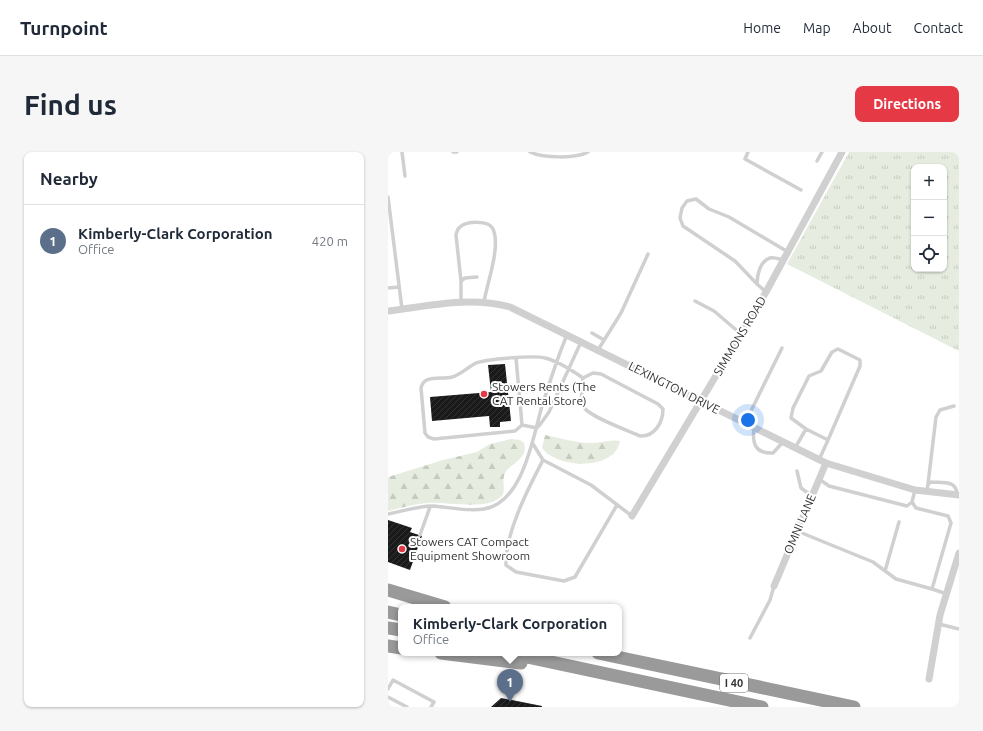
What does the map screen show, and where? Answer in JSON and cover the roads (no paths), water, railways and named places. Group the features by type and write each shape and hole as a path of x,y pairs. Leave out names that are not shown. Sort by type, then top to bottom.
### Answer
{"highway":[{"path":"388,590 435,604"},
{"path":"388,612 398,614"},
{"path":"388,628 398,630"},
{"path":"388,646 398,648"},
{"path":"465,656 520,663 605,678 629,679"},
{"name":"I 40","path":"523,656 762,707"},
{"name":"I 40","path":"615,656 854,707"}],"street":[{"name":"SIMMONS ROAD","path":"632,516 766,292 842,152"},
{"name":"LEXINGTON DRIVE","path":"388,311 461,302 484,302 510,307 702,400 744,423 822,461 915,490 928,488 958,494"},
{"name":"OMNI LANE","path":"774,586 819,480 822,461"},
{"path":"929,679 938,624 959,553"}],"lane":[{"path":"402,152 405,176"},
{"path":"530,152 538,156 555,157 588,152"},
{"path":"748,152 745,159 801,190"},
{"path":"817,161 822,152"},
{"path":"388,197 402,309"},
{"path":"766,292 734,261 683,226 680,218 682,208 687,201 696,199 704,203 709,209 729,217 788,252"},
{"path":"461,302 461,281 456,235 458,228 466,223 486,223 492,227 495,235 493,270 486,289 484,302"},
{"path":"598,350 620,313 648,254"},
{"path":"757,284 757,275 765,261 771,258 784,260"},
{"path":"461,281 465,278 477,277"},
{"path":"388,288 399,287"},
{"path":"695,301 714,312 741,334"},
{"path":"592,333 604,340"},
{"path":"388,514 430,507 470,510 486,509 500,503 510,494 527,461 533,444 556,363 566,335"},
{"path":"537,428 549,412 581,342"},
{"path":"744,423 782,348"},
{"path":"822,461 828,440 860,366 860,360 838,349 832,352 821,371 809,376 793,408 791,418 806,429 828,440"},
{"path":"522,424 514,431 434,438 428,437 425,433 421,388 422,382 426,379 453,377 476,363 536,357 546,358 583,378"},
{"path":"516,358 522,424"},
{"path":"593,373 601,374 658,404 663,409 663,416 654,432 647,436 640,436 592,415 584,408 581,399 583,378 593,373"},
{"path":"928,488 936,417 940,410 954,406"},
{"path":"522,424 537,428"},
{"path":"754,428 752,439 753,445 758,449 768,453 773,453 783,442"},
{"path":"796,448 806,429"},
{"path":"533,444 543,460 591,486 632,516"},
{"path":"543,460 522,503 506,555 506,565 516,572 564,581 575,577 617,505"},
{"path":"797,471 801,488 812,496"},
{"path":"819,480 829,486 907,506 912,502 915,490"},
{"path":"912,502 916,508 948,516 952,523 932,589"},
{"path":"420,535 430,507"},
{"path":"885,571 899,522"},
{"path":"797,531 873,562 896,579 947,594"},
{"path":"750,638 770,600 774,586"},
{"path":"938,624 959,629"},
{"path":"388,689 393,680 434,702 431,707"},
{"path":"388,697 407,707"}],"place":[{"name":"Stowers Rents (The CAT Rental Store)","path":"484,394"},
{"name":"Stowers CAT Compact Equipment Showroom","path":"402,549"},
{"name":"Kimberly-Clark Corporation","path":"510,702"}]}
